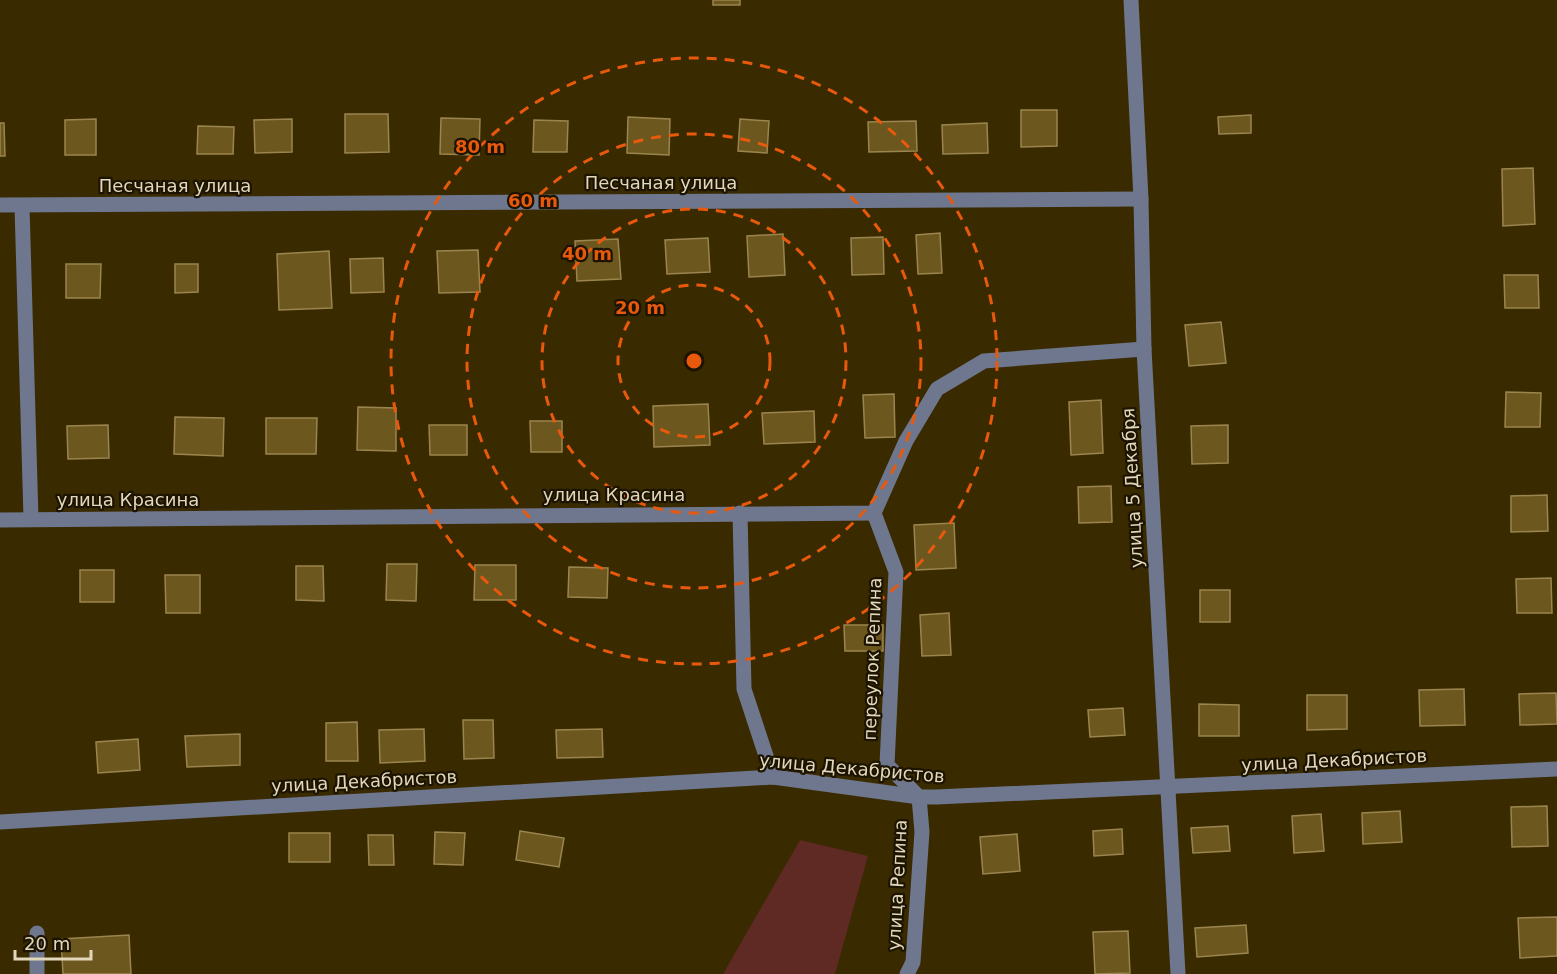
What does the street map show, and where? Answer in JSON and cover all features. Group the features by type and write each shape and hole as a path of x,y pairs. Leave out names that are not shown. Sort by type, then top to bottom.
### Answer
{"street":[{"name":"улица 5 Декабря","path":"1131,0 1142,199 1144,349 1178,974"},
{"name":"Песчаная улица","path":"0,205 1142,199"},
{"path":"22,206 31,519"},
{"path":"874,513 906,441 937,389 984,361 1144,349"},
{"path":"740,513 744,689 773,777"},
{"name":"улица Красина","path":"0,520 874,513"},
{"name":"переулок Репина","path":"874,513 896,572 887,765 919,797"},
{"name":"улица Декабристов","path":"0,822 773,777 919,797 1557,769"},
{"name":"улица Репина","path":"907,974 913,962 916,927 922,832 919,797"},
{"path":"37,933 37,974"}],"shaded area":[{"path":"800,840 868,856 835,974 723,974"}],"building":[{"path":"713,0 740,0 740,5 713,5"},
{"path":"1021,110 1057,110 1057,146 1021,147"},
{"path":"345,114 388,114 389,152 345,153"},
{"path":"1251,115 1251,133 1219,134 1218,117"},
{"path":"628,117 670,119 669,155 627,153"},
{"path":"441,118 480,119 479,155 440,154"},
{"path":"96,119 96,155 65,155 65,120"},
{"path":"292,119 292,152 255,153 254,120"},
{"path":"740,119 769,121 767,153 738,151"},
{"path":"534,120 568,121 567,152 533,152"},
{"path":"916,121 917,151 869,152 868,122"},
{"path":"0,123 4,123 5,156 0,156"},
{"path":"987,123 988,153 943,154 942,125"},
{"path":"198,126 234,127 233,154 197,154"},
{"path":"1533,168 1535,224 1503,226 1502,169"},
{"path":"940,233 942,273 918,274 916,235"},
{"path":"783,234 785,275 749,277 747,236"},
{"path":"883,237 884,274 852,275 851,238"},
{"path":"708,238 710,272 667,274 665,240"},
{"path":"618,239 621,279 577,281 575,241"},
{"path":"478,250 480,292 439,293 437,251"},
{"path":"329,251 332,308 279,310 277,254"},
{"path":"383,258 384,292 351,293 350,259"},
{"path":"66,264 101,264 100,298 66,298"},
{"path":"175,264 198,264 198,292 175,293"},
{"path":"1504,275 1538,275 1539,308 1505,308"},
{"path":"1221,322 1226,363 1189,366 1185,325"},
{"path":"1506,392 1541,393 1540,427 1505,427"},
{"path":"894,394 895,437 865,438 863,395"},
{"path":"1101,400 1103,453 1071,455 1069,402"},
{"path":"708,404 710,445 654,447 653,406"},
{"path":"358,407 396,408 396,451 357,450"},
{"path":"814,411 815,442 764,444 762,413"},
{"path":"175,417 224,418 223,456 174,454"},
{"path":"266,418 317,418 316,454 266,454"},
{"path":"530,421 562,421 562,452 531,452"},
{"path":"108,425 109,458 68,459 67,426"},
{"path":"429,425 467,425 467,455 430,455"},
{"path":"1228,425 1228,463 1192,464 1191,426"},
{"path":"1111,486 1112,522 1079,523 1078,487"},
{"path":"1547,495 1548,531 1511,532 1511,496"},
{"path":"954,523 956,568 916,570 914,525"},
{"path":"387,564 417,564 416,601 386,600"},
{"path":"475,565 516,565 516,600 474,600"},
{"path":"296,566 323,566 324,601 296,600"},
{"path":"569,567 608,568 607,598 568,597"},
{"path":"80,570 114,570 114,602 80,602"},
{"path":"165,575 200,575 200,613 166,613"},
{"path":"1551,578 1552,613 1517,613 1516,579"},
{"path":"1200,590 1230,590 1230,622 1200,622"},
{"path":"949,613 951,655 922,656 920,615"},
{"path":"844,625 883,625 883,651 845,651"},
{"path":"1464,689 1465,725 1420,726 1419,690"},
{"path":"1556,693 1557,724 1520,725 1519,694"},
{"path":"1307,695 1347,695 1347,729 1307,730"},
{"path":"1199,704 1239,705 1239,736 1199,736"},
{"path":"1123,708 1125,735 1090,737 1088,710"},
{"path":"463,720 493,720 494,758 464,759"},
{"path":"357,722 358,761 326,761 326,723"},
{"path":"424,729 425,761 380,763 379,730"},
{"path":"602,729 603,757 557,758 556,730"},
{"path":"240,734 240,765 187,767 185,736"},
{"path":"138,739 140,770 98,773 96,742"},
{"path":"1547,806 1548,846 1512,847 1511,807"},
{"path":"1400,811 1402,842 1363,844 1362,813"},
{"path":"1321,814 1324,851 1294,853 1292,816"},
{"path":"1228,826 1230,851 1193,853 1191,828"},
{"path":"1122,829 1123,854 1094,856 1093,831"},
{"path":"520,831 564,838 559,867 516,860"},
{"path":"435,832 465,833 463,865 434,864"},
{"path":"289,833 330,833 330,862 289,862"},
{"path":"1017,834 1020,871 983,874 980,837"},
{"path":"368,835 393,835 394,865 369,865"},
{"path":"1557,917 1557,956 1520,958 1518,918"},
{"path":"1246,925 1248,953 1197,957 1195,928"},
{"path":"1128,931 1130,973 1095,974 1093,932"},
{"path":"129,935 131,974 63,974 61,939"}]}
